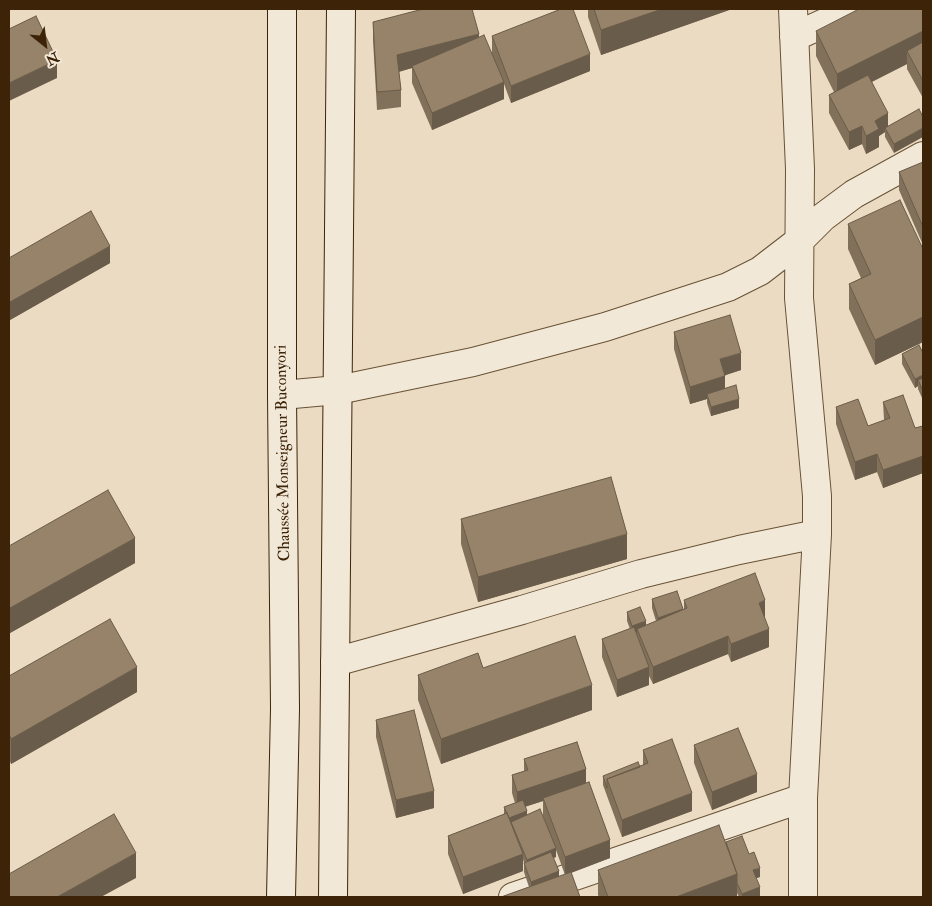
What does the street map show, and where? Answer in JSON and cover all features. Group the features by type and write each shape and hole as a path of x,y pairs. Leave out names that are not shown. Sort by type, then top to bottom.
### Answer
{"street":[{"name":"Chaussée Monseigneur Buconyori","path":"281,897 285,709 282,395 282,9"},
{"path":"333,897 338,390 337,208 341,9"},
{"path":"793,9 800,169 799,298 813,438 817,534 803,798 803,897"},
{"path":"794,37 855,9"},
{"path":"282,395 338,390 473,362 634,318 728,287 760,271 799,241 823,216 854,194 923,156"},
{"path":"335,662 522,610 641,574 739,550 817,534"},
{"path":"513,897 803,798"}],"building":[{"path":"423,9 472,9 479,34 397,55 401,90 377,92 373,22"},
{"path":"561,9 573,9 590,54 511,86 492,36"},
{"path":"594,9 662,9 601,30"},
{"path":"859,9 923,9 923,31 837,74 816,31"},
{"path":"36,16 57,60 9,83 9,29"},
{"path":"484,35 504,82 432,113 412,66"},
{"path":"923,42 923,81 907,51"},
{"path":"868,75 888,113 875,121 879,129 866,136 862,126 849,132 829,95"},
{"path":"919,109 923,117 923,128 894,144 885,128"},
{"path":"923,162 923,227 899,172"},
{"path":"900,200 923,249 923,317 875,340 849,284 871,274 848,224"},
{"path":"91,211 110,246 10,302 9,258"},
{"path":"730,315 741,353 720,359 725,376 690,387 674,332"},
{"path":"919,345 923,353 923,375 915,379 902,354"},
{"path":"923,378 923,391 918,380"},
{"path":"736,385 739,399 711,407 707,394"},
{"path":"903,395 915,428 923,426 923,456 883,470 877,454 855,462 836,407 858,399 868,426 890,418 883,402"},
{"path":"611,477 627,534 478,577 461,519"},
{"path":"108,490 135,538 10,608 9,546"},
{"path":"755,573 765,600 759,603 769,629 731,644 728,636 653,667 637,629 687,608 684,600"},
{"path":"677,591 683,609 658,618 652,599"},
{"path":"640,607 646,621 632,626 627,612"},
{"path":"110,619 137,667 11,739 9,734 9,676"},
{"path":"634,627 649,667 617,680 602,639"},
{"path":"575,636 592,685 441,739 418,675 478,653 483,668"},
{"path":"414,710 434,791 396,800 376,720"},
{"path":"738,728 757,774 712,792 694,745"},
{"path":"672,739 692,793 622,820 607,779 648,763 643,750"},
{"path":"577,742 586,769 517,792 512,775 528,770 524,759"},
{"path":"638,762 640,767 607,779 607,788 603,776"},
{"path":"589,782 610,840 565,857 543,798"},
{"path":"523,800 527,811 509,818 504,807"},
{"path":"540,809 556,848 527,860 511,822"},
{"path":"507,813 523,854 463,877 448,836"},
{"path":"114,814 136,853 57,897 9,897 9,874"},
{"path":"719,825 737,874 676,897 608,897 598,870"},
{"path":"742,836 749,854 754,852 760,868 753,870 760,887 742,894 737,883 737,874 726,842"},
{"path":"551,852 559,871 531,882 524,863"},
{"path":"571,872 580,897 501,897"}]}
